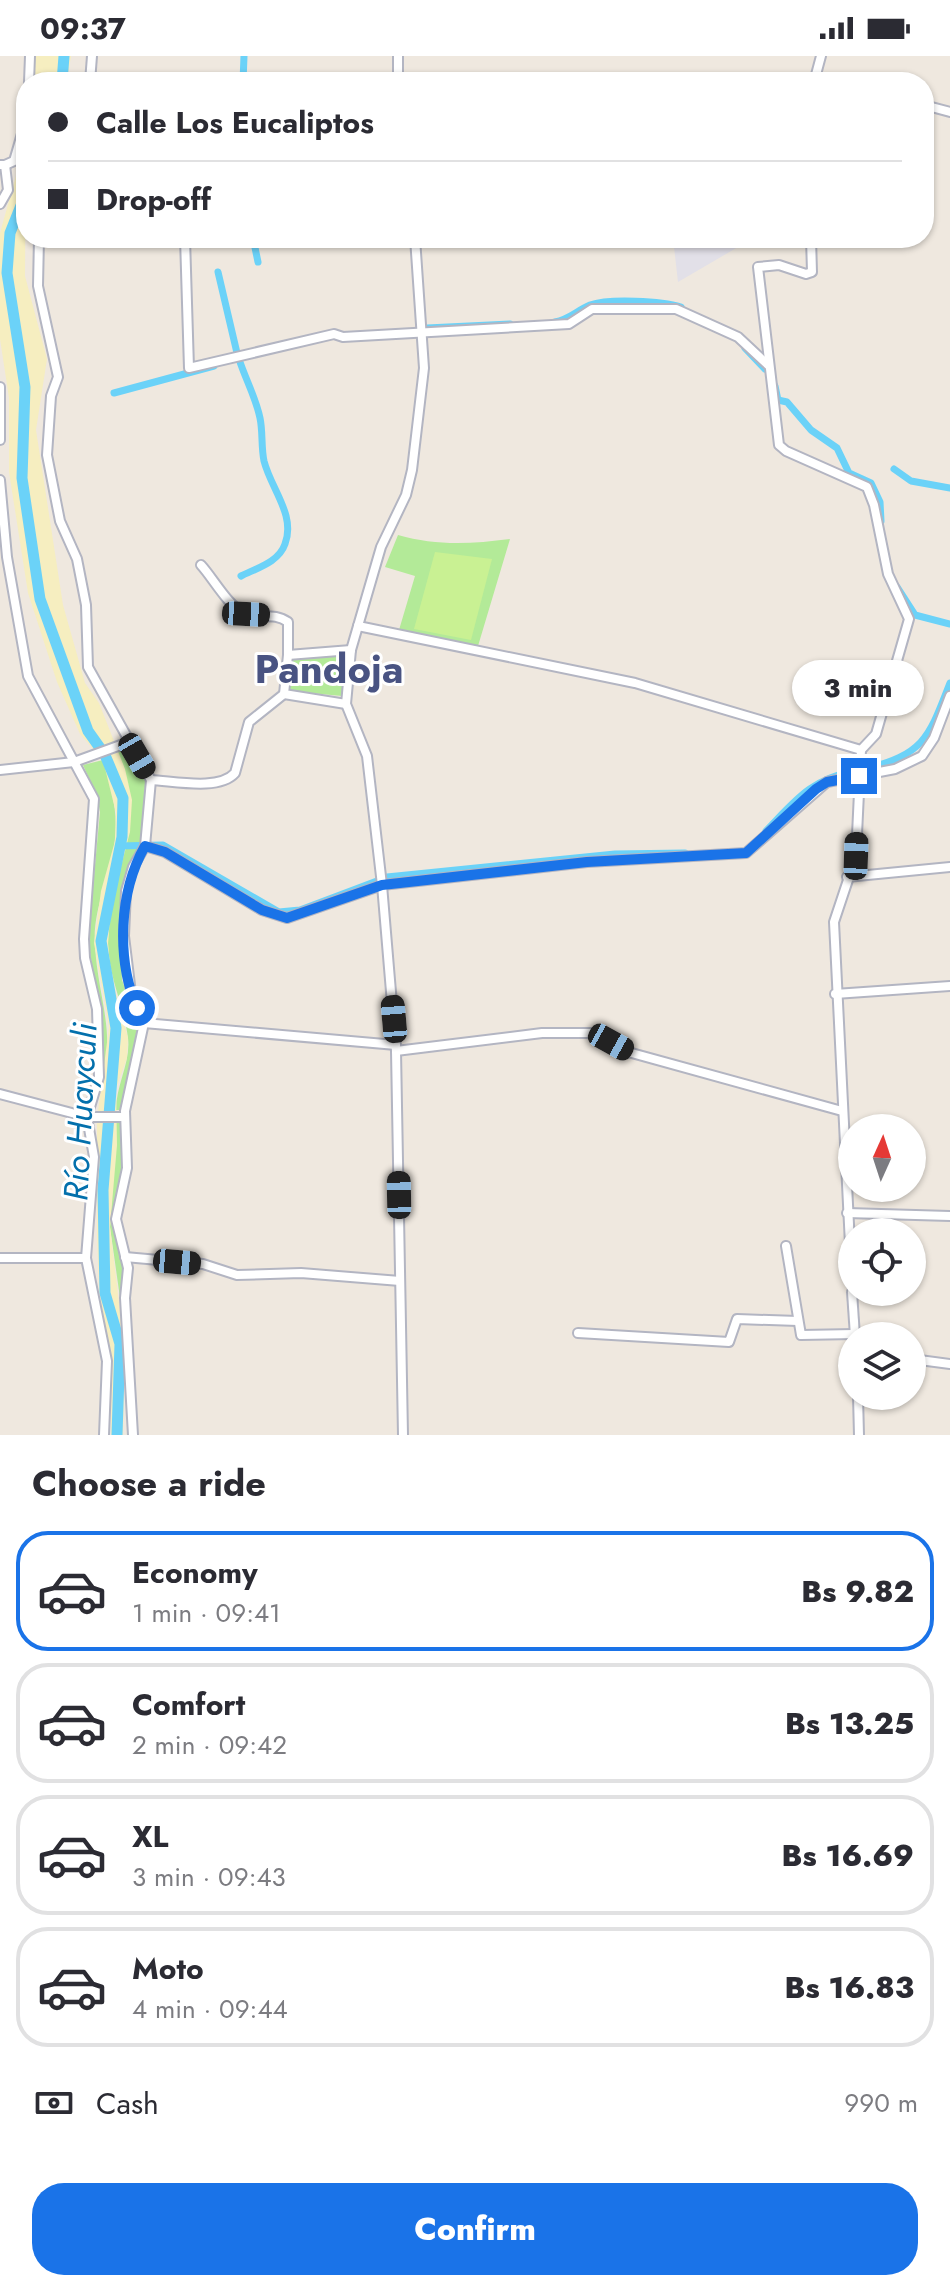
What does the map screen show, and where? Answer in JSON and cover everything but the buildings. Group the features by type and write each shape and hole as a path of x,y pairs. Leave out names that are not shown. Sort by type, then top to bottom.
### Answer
{"street":[{"path":"0,204 8,190 2,165"},
{"path":"39,248 38,286 58,377 51,396 47,455 60,521 77,559 86,605 88,667 151,780 145,846 133,867 126,891 124,936 131,993 144,1023 121,1117 127,1168 116,1219 125,1257 133,1435"},
{"path":"185,248 189,368 334,334 569,324 592,309 676,309 738,337 768,365"},
{"path":"403,1435 396,1048 367,756 346,704 351,650 389,525 406,495 421,408 424,332 416,248"},
{"path":"811,248 812,272 806,274 779,265 758,267 779,445 867,487 888,574 909,619 876,734 861,750 856,856 834,922 847,1218"},
{"path":"0,387 0,440"},
{"path":"0,480 7,557 28,676 94,799 84,939 85,958 97,1009 99,1077 90,1116 94,1157 86,1258 107,1361 104,1435"},
{"path":"151,780 219,782 230,778 235,773 249,722 284,694 288,622 277,616 246,614 236,608 201,565"},
{"path":"358,626 635,683 861,750"},
{"path":"288,655 351,650"},
{"path":"284,694 346,704"},
{"path":"145,846 165,852 262,910 287,918 382,885 587,862 746,853 827,782 895,769 922,756 934,738 950,696"},
{"path":"0,770 74,762 129,742"},
{"path":"847,877 950,867"},
{"path":"835,994 950,986"},
{"path":"144,1023 396,1048 542,1033 595,1033 628,1052 842,1111"},
{"path":"0,1094 90,1116 121,1117"},
{"path":"847,1213 950,1216"},
{"path":"786,1246 801,1335 838,1335"},
{"path":"125,1257 203,1264 237,1275 301,1273 400,1281"},
{"path":"0,1258 86,1258"},
{"path":"578,1333 729,1342 737,1319 798,1321"},
{"path":"926,1361 950,1364"},
{"path":"858,1410 859,1435"}],"shaded area":[{"path":"674,248 736,248 678,282"}],"green space":[{"path":"398,535 454,543 510,539 478,646 399,630 415,576 385,567"},
{"path":"435,552 492,559 471,640 414,629"},
{"path":"339,656 344,659 342,696 289,691 292,657"},
{"path":"123,749 131,752 148,781 140,844 123,888 119,917 122,980 138,1025 121,1110 116,1110 128,1038 108,942 128,823 129,799 116,752"},
{"path":"103,760 116,818 113,851 95,932 107,1043 104,1079 102,1027 88,940 100,812 97,796 83,765"},
{"path":"116,1120 120,1121 124,1168 113,1220 124,1269 121,1305 110,1227"}],"sand":[{"path":"35,56 71,56 69,72 35,72"},
{"path":"16,176 16,248 25,248 25,276 47,359 36,430 63,605 85,683 99,703 125,769 132,800 130,832 111,905 108,944 111,974 128,1038 127,1058 116,1089 117,1145 110,1227 125,1353 123,1435 111,1435 112,1358 99,1291 97,1235 97,1119 109,1027 94,943 101,891 115,841 116,813 103,760 80,734 57,682 28,593 9,472 9,398 0,339 0,233"}],"waterway":[{"name":"Río Huayculi","path":"63,72 64,56"},
{"path":"243,72 244,56"},
{"name":"Río Huayculi","path":"16,218 10,233 7,273 25,387 22,478 40,599 88,731 105,755 123,798 122,837 101,941 116,1028 103,1190 105,1293 120,1344 117,1435"},
{"path":"255,248 258,262"},
{"path":"218,272 237,353"},
{"path":"555,322 599,303 649,302 681,307"},
{"path":"427,328 510,324"},
{"path":"745,348 765,369"},
{"path":"239,359 258,411 264,461 285,512 288,533 278,555 241,576"},
{"path":"114,393 214,366"},
{"path":"775,386 778,400 787,402 811,430 837,448 849,473 871,483 880,502 881,521"},
{"path":"894,469 911,481 950,488"},
{"path":"897,587 915,615 950,624"},
{"path":"865,769 901,757 922,741 930,730 950,683"},
{"path":"766,831 795,801 815,786 854,771"},
{"path":"119,846 163,845 279,912 300,910 377,881"},
{"path":"387,877 615,854 685,853"}],"district":[{"name":"Pandoja","path":"329,669"}],"route":[{"path":"137,1008 131,993 124,936 126,891 133,867 145,846 165,852 262,910 287,918 382,885 587,862 746,853 762,842 816,789 827,782 859,776"}]}
